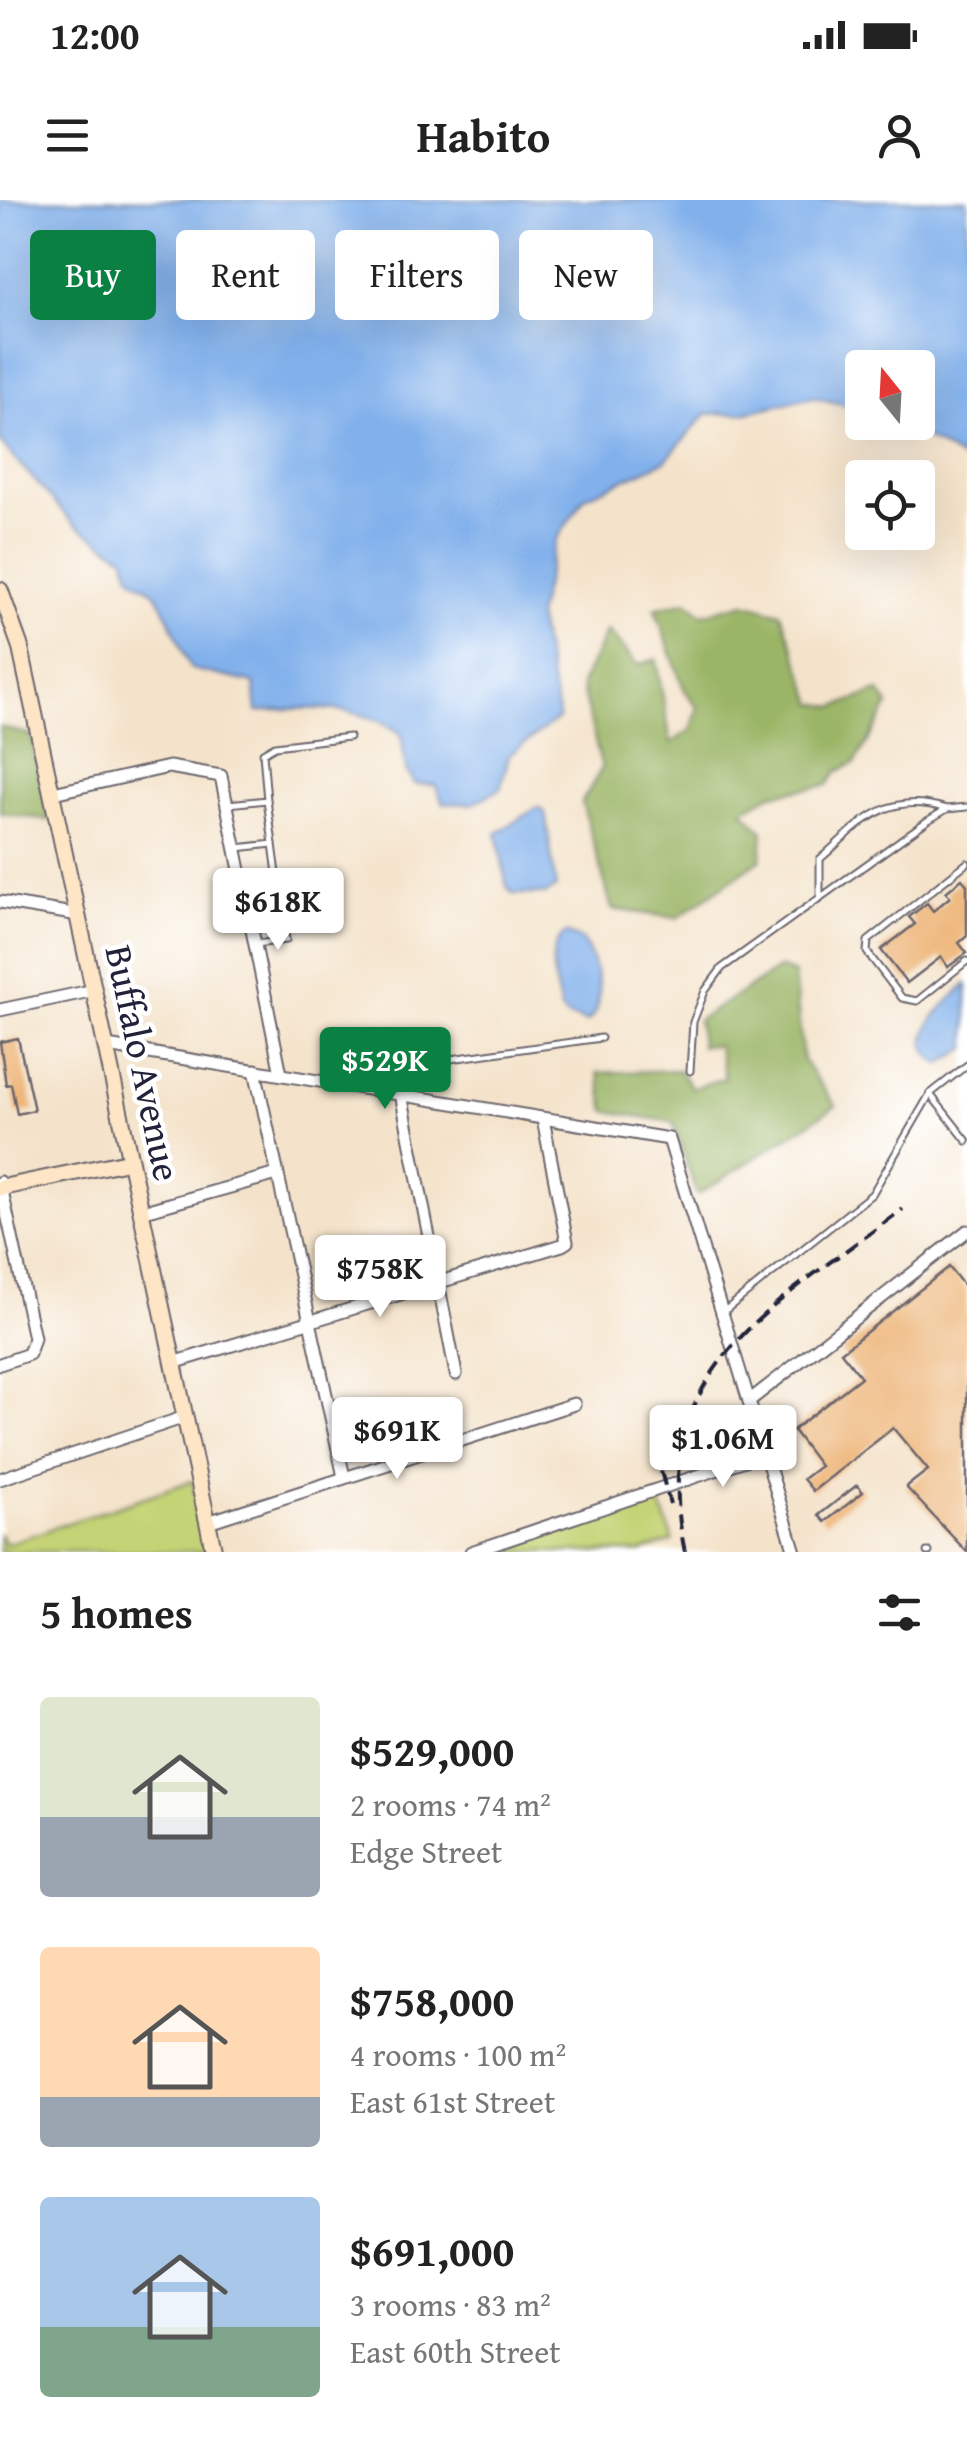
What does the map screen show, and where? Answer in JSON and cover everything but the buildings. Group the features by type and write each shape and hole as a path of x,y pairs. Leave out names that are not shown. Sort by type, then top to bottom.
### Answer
{"street":[{"name":"Buffalo Avenue","path":"0,590 20,646 53,794 214,1552"},
{"path":"53,794 169,766 221,776 281,1074"},
{"path":"0,902 78,915"},
{"path":"0,1010 96,990"},
{"path":"107,1046 669,1138 795,1552"},
{"path":"255,1070 344,1478"},
{"path":"401,1094 456,1374"},
{"path":"174,1362 567,1242 543,1118"},
{"path":"0,1364 29,1354 34,1338 0,1186 130,1161"},
{"path":"141,1212 278,1174"},
{"path":"749,1401 967,1231"},
{"path":"208,1522 574,1404"},
{"path":"0,1479 185,1416"},
{"path":"471,1552 766,1453"}],"lane":[{"path":"255,944 286,940 263,753 274,746 350,736"},
{"path":"228,804 267,800"},
{"path":"820,898 820,860 867,818 900,802 918,800 947,809 967,807"},
{"path":"690,1071 693,1022 705,991 722,968 947,809"},
{"path":"236,845 272,844"},
{"path":"967,863 868,941 867,952 902,998 916,1001 967,961"},
{"path":"401,1094 405,1069 422,1063 601,1038"},
{"path":"723,1312 872,1194 930,1094 967,1066"},
{"path":"930,1094 967,1141"}],"green space":[{"path":"687,601 702,614 745,603 781,613 814,703 835,707 878,691 889,705 855,763 836,772 828,785 772,794 743,810 763,832 761,859 677,918 612,909 582,802 602,768 581,685 607,630 638,665 656,659 671,743 691,730 698,708 684,689 655,609"},
{"path":"0,727 31,735 49,820 0,813"},
{"path":"780,968 794,974 803,1060 836,1106 697,1195 673,1122 606,1111 598,1073 679,1070 692,1088 725,1078 717,1045 701,1046 698,1020"},
{"path":"192,1481 207,1552 0,1552 0,1535 6,1544"},
{"path":"658,1496 673,1541 640,1552 488,1552"}],"water":[{"path":"0,200 967,200 967,462 929,440 935,440 935,350 845,350 845,405 813,397 743,413 706,414 665,461 585,497 556,540 537,616 559,718 509,755 500,789 472,804 443,803 435,785 414,784 406,770 401,734 385,724 332,709 257,712 254,683 191,669 158,597 130,574 125,557 74,524 0,442"},
{"path":"538,807 545,812 556,887 546,894 513,894 507,887 497,833"},
{"path":"566,933 582,940 598,982 598,1005 587,1022 566,1016 561,1010 553,958"},
{"path":"967,984 967,1048 940,1064 929,1055 926,1033 939,1011"}],"railway":[{"path":"685,1552 678,1488 684,1434 703,1388 732,1347 768,1311 903,1209"},
{"path":"655,1449 670,1504"}]}
